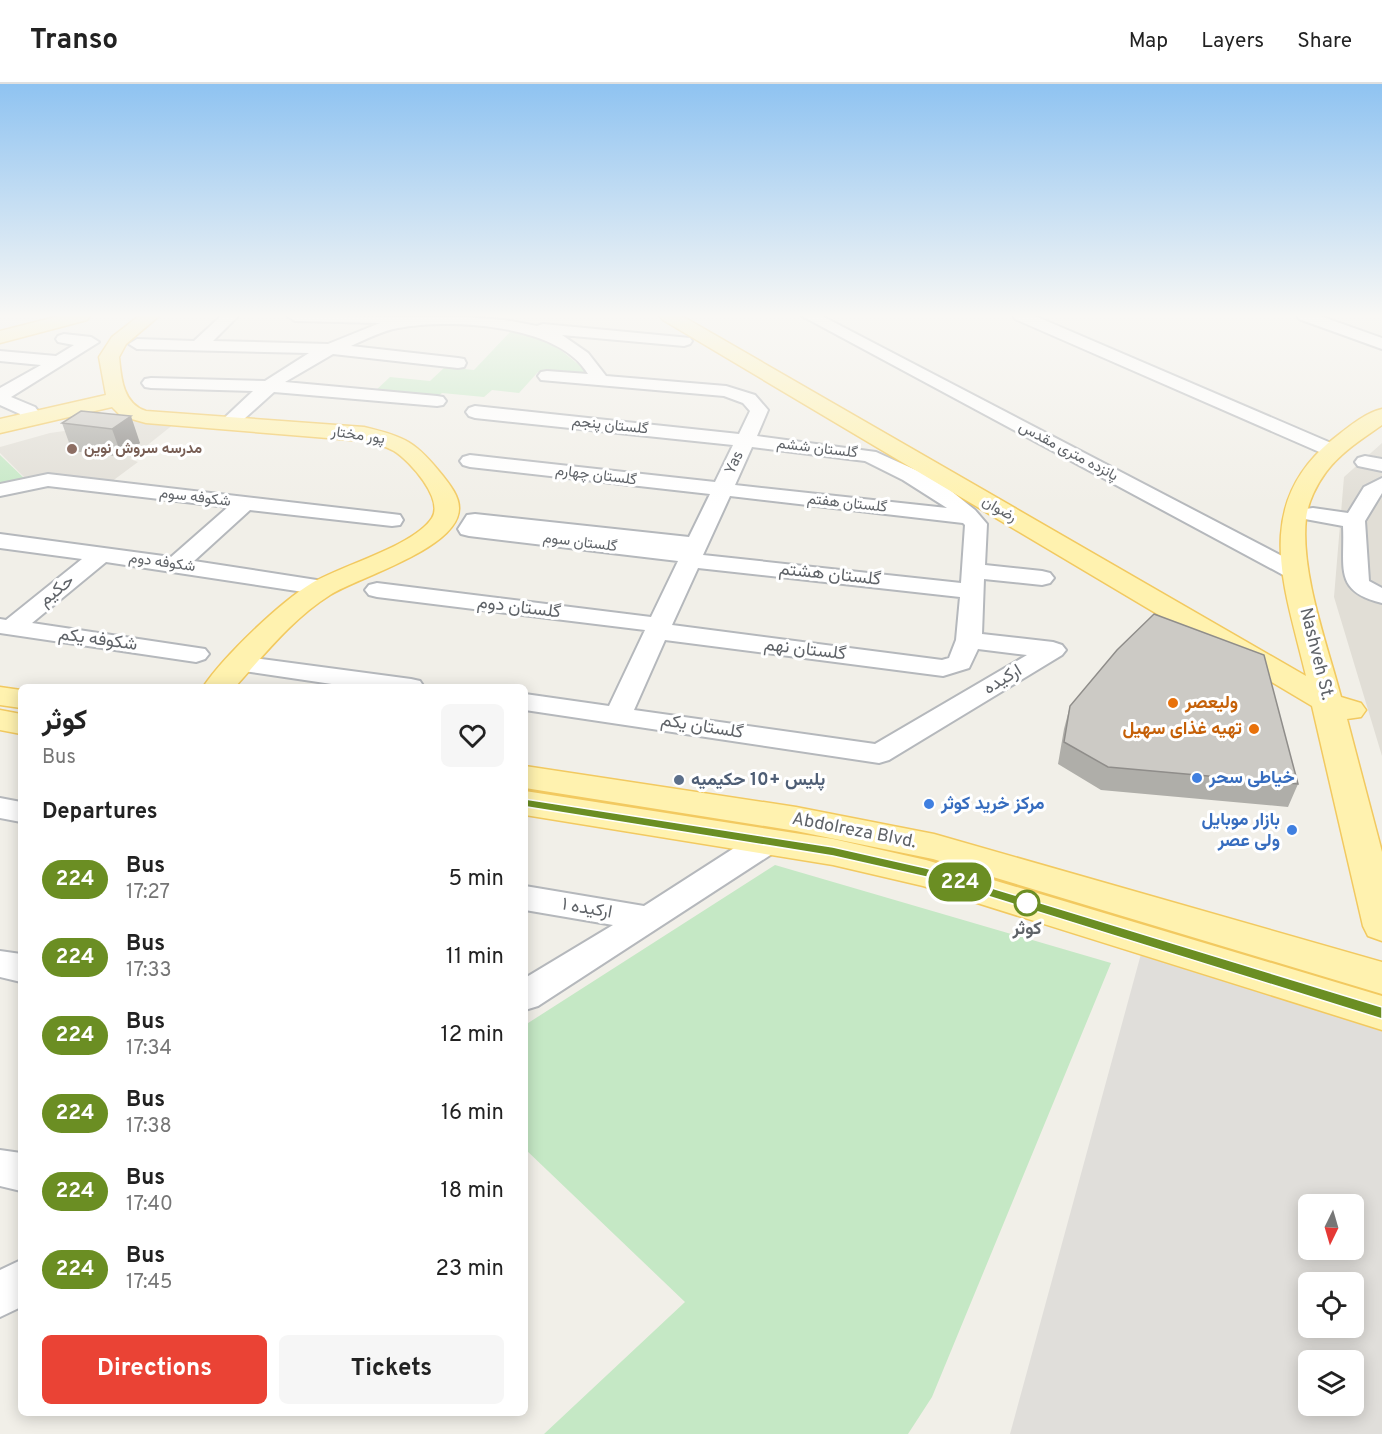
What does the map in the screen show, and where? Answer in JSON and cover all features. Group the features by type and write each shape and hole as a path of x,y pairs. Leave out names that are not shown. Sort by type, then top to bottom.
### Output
{"main road":[{"path":"0,426 118,399 114,379"},
{"name":"رضوان","path":"777,379 1339,706"},
{"name":"پور مختار","path":"118,399 131,413 146,417 364,434 400,443 413,451 445,495 447,512 440,525 424,538 383,561 323,588 299,606 221,684"},
{"name":"Nashveh St.","path":"1382,415 1356,458 1305,485 1294,515 1305,574 1339,706 1382,926"},
{"name":"Nashveh St.","path":"1305,574 1311,544 1313,513 1322,485 1356,458 1382,427"},
{"path":"0,696 18,699"},
{"name":"Nashveh St.","path":"1339,706 1382,829"},
{"path":"0,720 18,723"},
{"name":"Abdolreza Blvd.","path":"528,777 847,828 934,847 1382,1013"},
{"name":"Abdolreza Blvd.","path":"528,803 833,852 1382,978"}],"street":[{"path":"0,398 30,379"},
{"path":"228,423 280,379"},
{"name":"Yas","path":"586,379 739,394 749,399 759,410 618,714"},
{"name":"پانزده متری مقدس","path":"931,379 1305,574"},
{"path":"1170,379 1356,458"},
{"path":"151,383 270,386 437,401"},
{"path":"0,398 29,411 28,420"},
{"name":"گلستان پنجم","path":"475,412 745,440"},
{"name":"گلستان ششم","path":"745,440 869,456 887,462 972,517"},
{"name":"گلستان چهارم","path":"470,461 722,490"},
{"name":"شکوفه سوم","path":"0,490 48,480 392,520"},
{"path":"1380,593 1362,588 1357,581 1354,521 1371,491 1382,484"},
{"name":"گلستان هفتم","path":"722,490 972,517"},
{"path":"176,565 245,503"},
{"path":"1313,513 1354,521"},
{"path":"969,640 976,524 972,517"},
{"name":"گلستان سوم","path":"472,524 693,553"},
{"name":"شکوفه دوم","path":"0,542 102,554 323,588"},
{"name":"گلستان هشتم","path":"693,553 972,581 1042,578"},
{"name":"حکیم","path":"6,627 102,554"},
{"name":"گلستان دوم","path":"377,590 658,628"},
{"name":"شکوفه یکم","path":"6,627 196,654"},
{"name":"گلستان نهم","path":"658,628 943,668 953,667 960,663 969,640"},
{"name":"ارکیده","path":"879,754 1053,650 969,640"},
{"path":"239,664 389,684"},
{"name":"گلستان یکم","path":"528,702 879,754"},
{"path":"0,808 18,811"},
{"path":"528,994 768,842"},
{"name":"ارکیده ۱","path":"528,899 649,919"},
{"path":"0,964 18,967"},
{"path":"0,1168 18,1171"},
{"path":"0,1295 18,1284"}],"shaded area":[{"name":"مدرسه سروش نوین","path":"142,420 174,424 130,459 138,462 111,482 57,476 25,478 0,453 0,447 50,433"},
{"path":"1382,443 1382,756 1334,597 1344,477"},
{"path":"1141,954 1382,1028 1382,1434 1010,1434"}],"green space":[{"path":"388,379 430,381 432,379 532,379 519,393 492,390 484,397 442,393 435,399 373,393"},
{"path":"0,455 25,479 0,486"},
{"path":"775,865 1111,963 932,1397 908,1434 544,1434 685,1302 528,1152 528,1023"}],"building":[{"path":"81,411 131,416 112,429 62,423"},
{"name":"ولیعصر","path":"1154,614 1264,655 1298,784 1108,767 1064,742 1070,706 1117,650"}],"bus line":[{"name":"224","path":"528,803 833,852 926,873 1132,934 1382,1013"}],"place":[{"name":"مدرسه سروش نوین","path":"72,449"},
{"name":"ولیعصر","path":"1173,703"},
{"name":"تهیه غذای سهیل","path":"1254,729"},
{"name":"خیاطی سحر","path":"1197,778"},
{"name":"پلیس +10 حکیمیه","path":"679,780"},
{"name":"مرکز خرید کوثر","path":"929,804"},
{"name":"بازار موبایل ولی عصر","path":"1292,830"},
{"name":"کوثر","path":"1027,903"}]}
